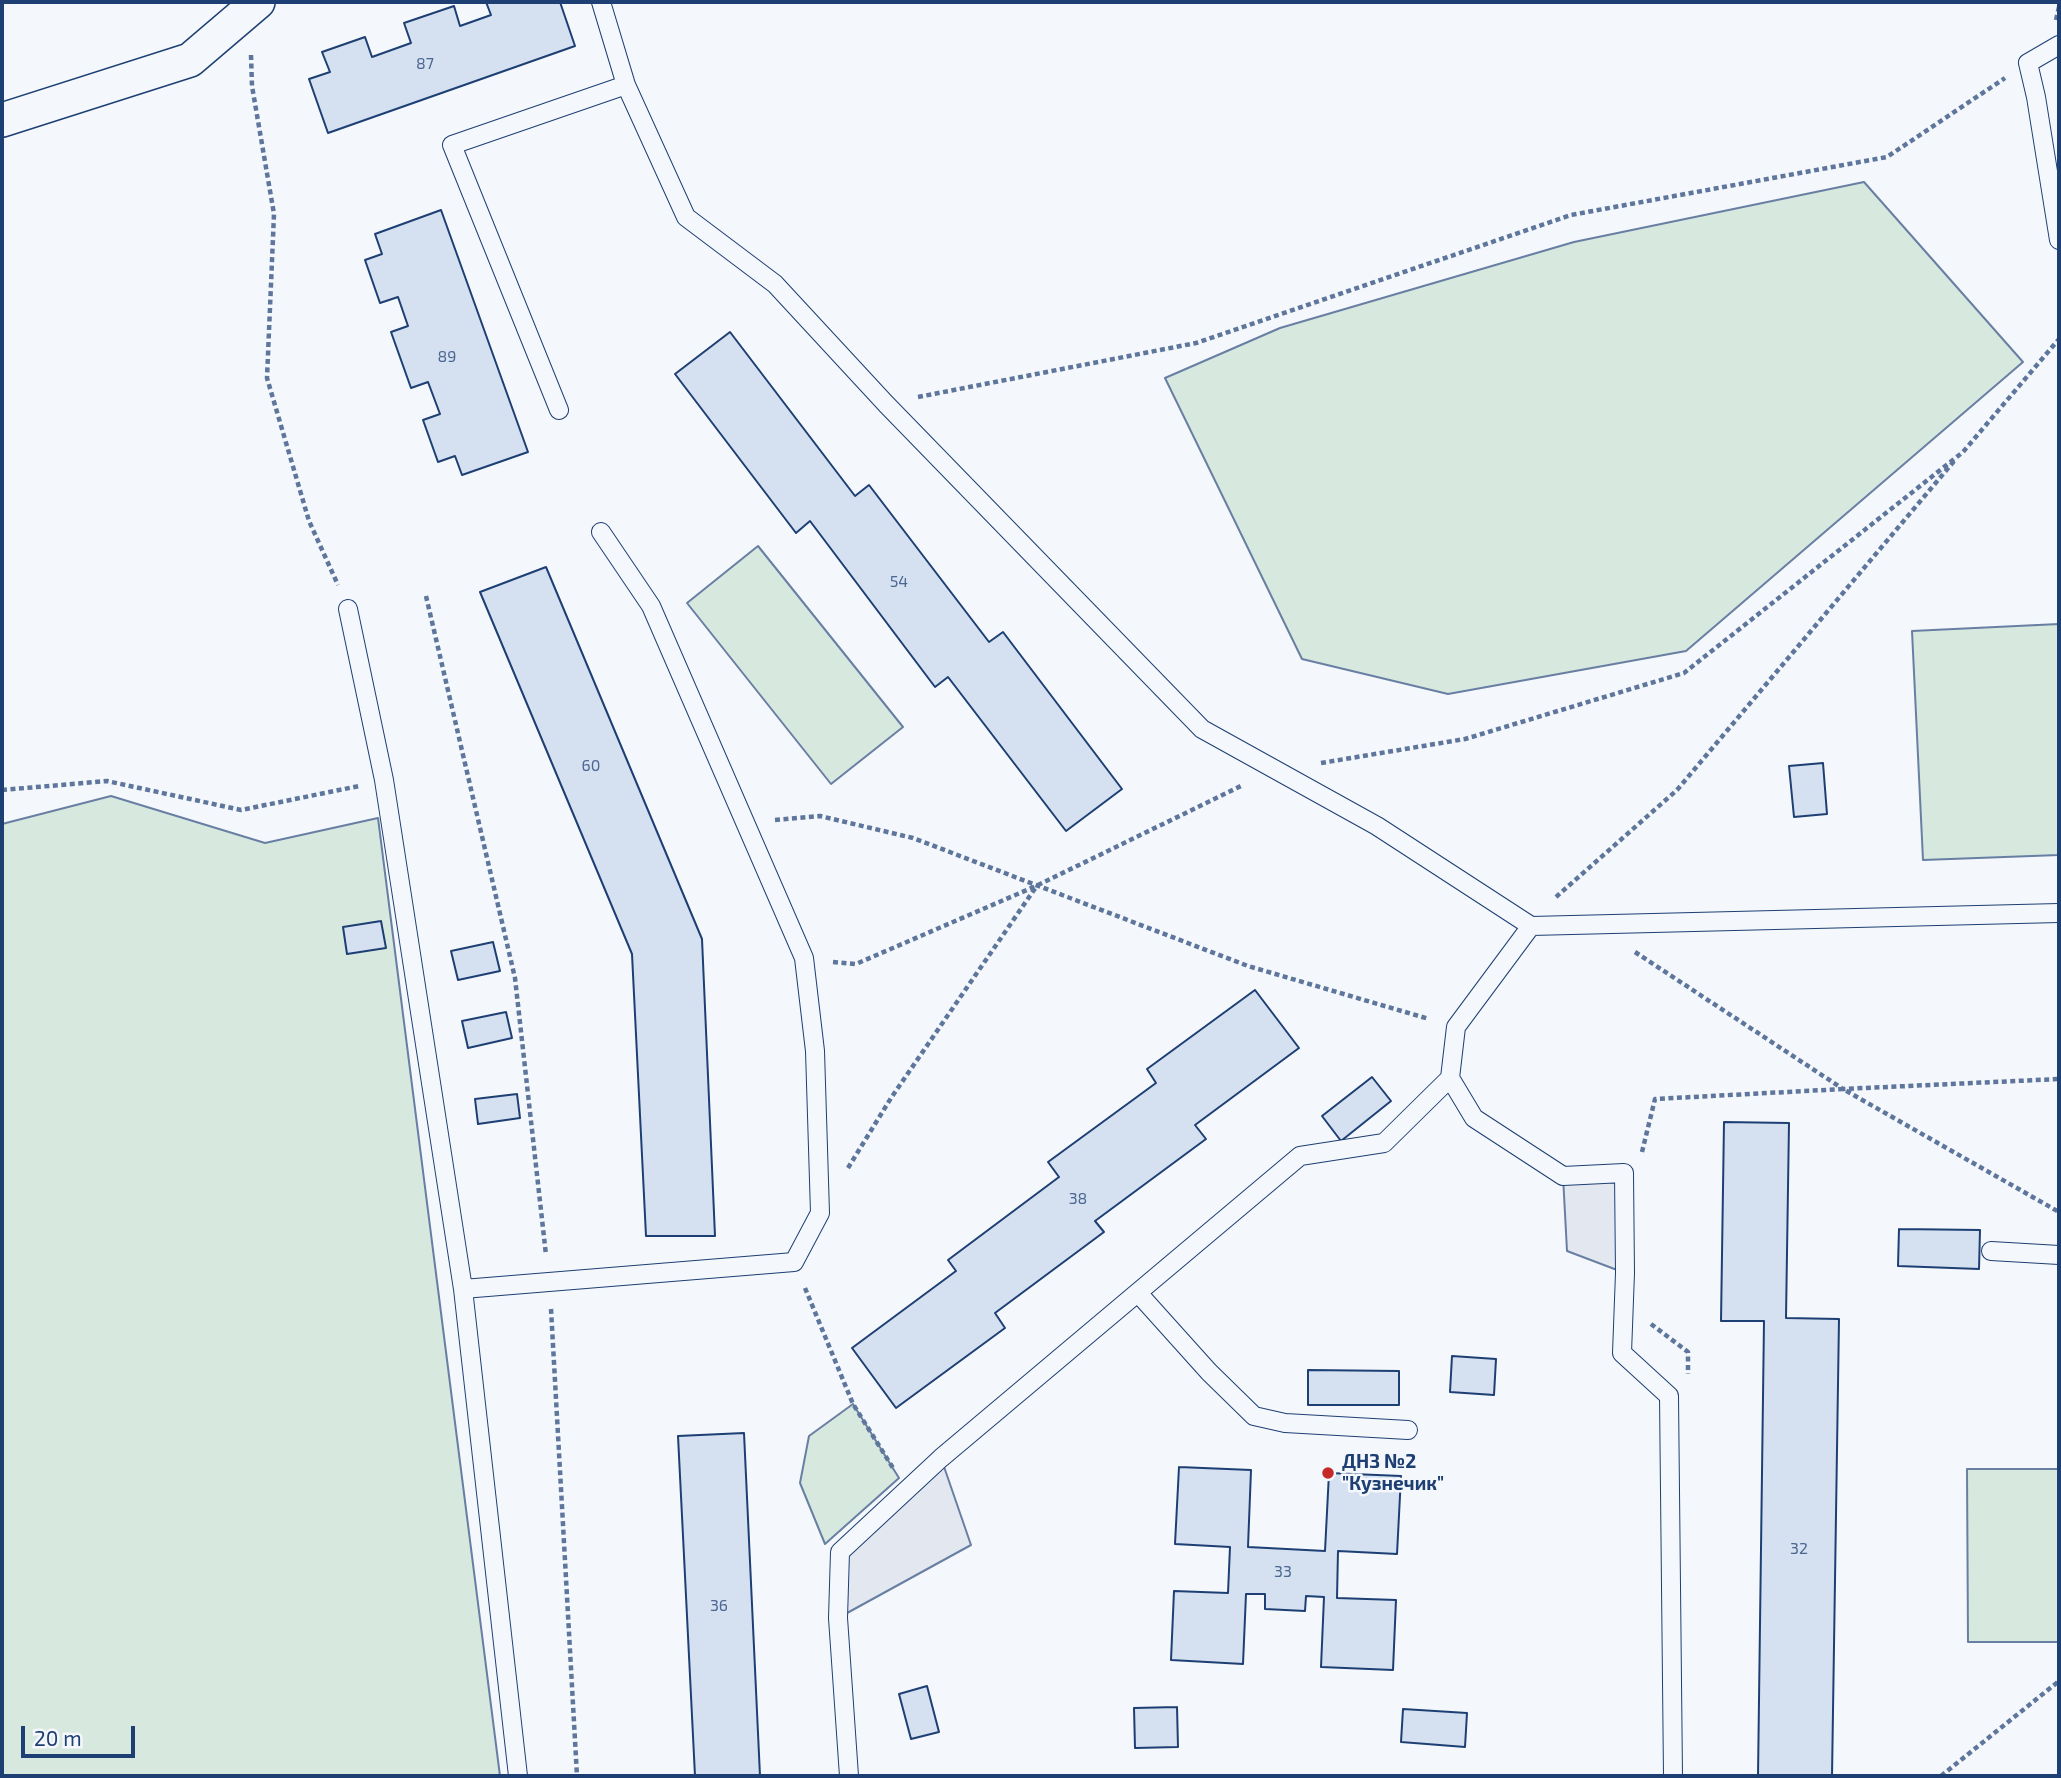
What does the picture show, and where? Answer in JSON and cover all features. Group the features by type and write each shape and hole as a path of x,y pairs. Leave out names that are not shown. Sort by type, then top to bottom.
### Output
{"street":[{"path":"2,120 190,60 254,6"}],"lane":[{"path":"601,2 626,85 686,217 775,284 886,404 1202,729 1377,825 1531,926 2059,914"},
{"path":"2059,45 2028,63 2058,216 2059,240"},
{"path":"559,410 452,145 626,85"},
{"path":"463,1289 794,1262 820,1213 815,1051 804,958 651,606 601,533"},
{"path":"348,609 384,780 463,1289 518,1776"},
{"path":"849,1776 838,1618 840,1552 941,1458 1300,1156 1384,1143 1450,1078 1457,1027 1531,926"},
{"path":"1450,1078 1474,1118 1563,1176 1624,1173 1625,1273 1622,1353 1669,1396 1673,1776"},
{"path":"1991,1251 2059,1255"},
{"path":"1138,1293 1209,1372 1254,1416 1284,1423 1408,1430"}],"path":[{"path":"254,6 252,86 274,215 267,378 309,521 348,609"},
{"path":"886,404 1196,344 1571,215 1887,157 2028,63"},
{"path":"1531,926 1555,898 1677,790 2059,339"},
{"path":"804,958 856,964 1036,886 1195,807 1279,770 1465,739 1684,673 1963,452"},
{"path":"426,596 514,978 549,1281 577,1776"},
{"path":"2,790 107,780 241,810 384,780"},
{"path":"745,823 820,816 913,838 1248,966 1457,1027"},
{"path":"820,1213 891,1098 1036,886"},
{"path":"1631,949 1843,1090 2059,1212"},
{"path":"1642,1153 1655,1099 2059,1079"},
{"path":"794,1262 853,1404 907,1489"},
{"path":"1648,1322 1688,1352 1688,1379"},
{"path":"1941,1776 2059,1681"}],"shaded area":[{"path":"1864,182 2023,362 1686,651 1448,694 1302,659 1165,378 1280,328 1574,242"},
{"path":"758,546 903,727 831,784 687,603"},
{"path":"2059,624 2059,855 1923,860 1912,631"},
{"path":"111,796 265,843 378,818 500,1776 2,1776 2,824"},
{"path":"1624,1173 1625,1273 1567,1251 1563,1176"},
{"path":"853,1404 899,1478 825,1544 800,1483 809,1436"},
{"path":"941,1458 971,1545 838,1618 840,1552"},
{"path":"1967,1469 2059,1469 2059,1642 1968,1642"}],"building":[{"path":"486,2 560,2 575,46 328,133 309,79 330,72 322,52 365,37 372,57 411,43 404,23 454,6 460,26 491,15"},
{"path":"441,210 528,452 462,475 455,456 438,462 423,420 440,414 428,382 411,388 391,332 408,326 398,297 380,303 365,260 382,254 375,234"},
{"path":"730,332 855,496 869,485 989,642 1003,632 1122,789 1066,831 948,677 935,687 810,521 796,533 675,374"},
{"path":"546,567 702,939 715,1236 646,1236 632,954 480,592"},
{"path":"1823,763 1827,814 1794,817 1789,766"},
{"path":"381,921 386,948 347,954 343,927"},
{"path":"493,942 500,971 458,980 451,951"},
{"path":"1255,990 1299,1048 1195,1125 1206,1139 1095,1221 1104,1232 995,1313 1005,1328 896,1408 852,1348 956,1271 948,1260 1059,1177 1048,1162 1156,1083 1147,1069"},
{"path":"506,1012 512,1038 468,1048 462,1021"},
{"path":"1372,1077 1391,1101 1341,1141 1322,1116"},
{"path":"517,1094 520,1118 478,1124 475,1099"},
{"path":"1724,1122 1789,1123 1786,1318 1839,1319 1832,1776 1758,1776 1764,1321 1721,1321"},
{"path":"1899,1229 1980,1230 1979,1269 1898,1266"},
{"path":"1452,1356 1496,1359 1494,1395 1450,1392"},
{"path":"1308,1370 1399,1371 1399,1405 1308,1405"},
{"path":"744,1433 760,1776 695,1776 678,1436"},
{"path":"1179,1467 1251,1470 1248,1547 1325,1551 1329,1473 1401,1476 1397,1554 1338,1551 1337,1598 1396,1600 1393,1670 1321,1667 1324,1597 1306,1596 1305,1611 1265,1609 1265,1594 1246,1594 1243,1664 1171,1660 1174,1591 1228,1593 1230,1547 1175,1544"},
{"path":"927,1686 939,1732 911,1739 899,1694"},
{"path":"1177,1707 1178,1747 1135,1748 1134,1708"},
{"path":"1403,1709 1467,1713 1465,1747 1401,1742"}],"place":[{"name":"ДНЗ №2 \"Кузнечик\"","path":"1328,1473"}]}
